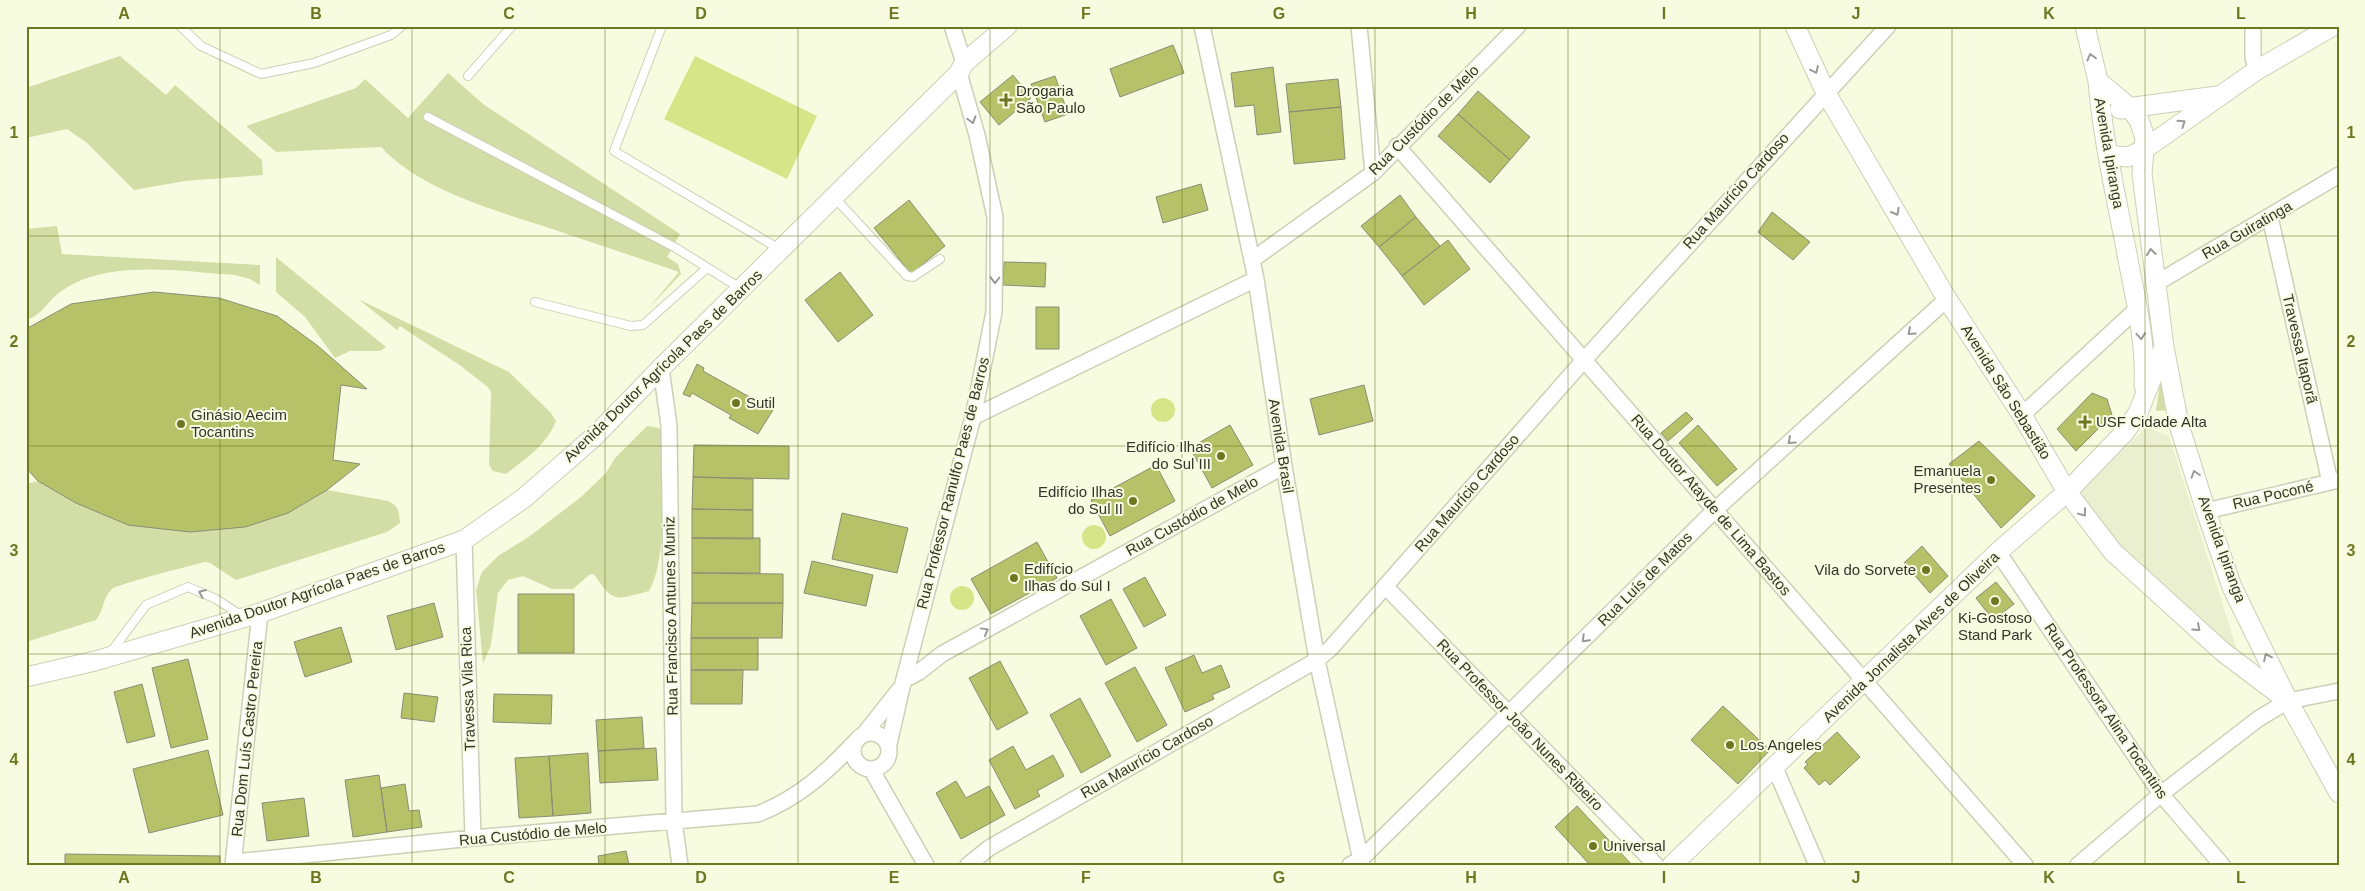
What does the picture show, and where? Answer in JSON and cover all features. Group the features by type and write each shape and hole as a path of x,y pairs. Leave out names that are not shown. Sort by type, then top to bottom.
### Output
{"street":[{"name":"Rua Professor Ranulfo Paes de Barros","path":"887,797 889,751 903,683 973,417 994,312 995,217 952,26"},
{"name":"Avenida Doutor Agrícola Paes de Barros","path":"26,676 108,657 252,615 464,540 524,498 595,436 961,68 1007,26"},
{"name":"Avenida Brasil","path":"1202,26 1256,280 1284,466 1317,660 1358,863"},
{"path":"1359,26 1372,172"},
{"name":"Rua Custódio de Melo","path":"1252,260 1372,172 1518,26"},
{"name":"Avenida São Sebastião","path":"1795,26 1826,93 1947,299 2022,415 2067,492 2113,552 2223,652 2288,701"},
{"name":"Rua Maurício Cardoso","path":"968,865 989,848 1317,660 1330,648 1584,360 1888,26"},
{"name":"Avenida Ipiranga","path":"2085,26 2098,81 2101,118 2138,308 2144,362 2143,403"},
{"path":"2253,26 2253,58 2257,70"},
{"path":"2108,155 2128,157 2143,150 2257,70 2333,26"},
{"name":"Avenida Ipiranga","path":"2098,81 2129,107 2139,120 2145,138 2142,174 2164,347 2179,425 2206,511 2232,587 2288,701 2339,793"},
{"path":"2101,118 2115,110 2129,107 2220,96"},
{"name":"Rua Doutor Atayde de Lima Bastos","path":"1398,146 2025,865"},
{"name":"Rua Guiratinga","path":"2155,284 2339,175"},
{"name":"Travessa Itaporã","path":"2270,217 2335,481"},
{"path":"973,417 1256,280"},
{"name":"Rua Luís de Matos","path":"1358,863 1716,509 1947,299"},
{"path":"2022,415 2138,308"},
{"path":"2143,403 2156,363 2164,347"},
{"name":"Rua Francisco Antunes Muniz","path":"661,368 669,426 674,822 680,865"},
{"name":"Avenida Jornalista Alves de Oliveira","path":"1672,865 1865,682 1998,552 2067,492 2130,425 2143,403"},
{"name":"Rua Custódio de Melo","path":"903,683 942,654 1284,466"},
{"name":"Rua Poconé","path":"2206,511 2335,481"},
{"name":"Travessa Vila Rica","path":"464,540 473,838"},
{"name":"Rua Professora Alina Tocantins","path":"1998,552 2161,794 2222,865"},
{"name":"Rua Professor João Nunes Ribeiro","path":"1385,586 1656,865"},
{"name":"Rua Dom Luís Castro Pereira","path":"233,863 252,615"},
{"path":"911,651 922,654 942,654"},
{"name":"Rua Professor Ranulfo Paes de Barros","path":"860,738 903,683"},
{"path":"2078,865 2161,794 2258,719 2288,701 2339,691"},
{"path":"865,767 884,764 889,751 879,734 860,738 854,758 865,767 887,797 926,865"},
{"name":"Rua Custódio de Melo","path":"233,863 473,838 758,814 780,805 822,777 860,738"},
{"name":"Rua Custódio de Melo","path":"822,777 865,767"},
{"path":"1774,768 1817,865"}],"lane":[{"path":"180,26 201,46 262,74 314,63 391,35 402,26"},
{"path":"468,76 512,26"},
{"path":"662,26 614,151 780,250"},
{"path":"428,117 676,248 741,290"},
{"path":"834,196 907,276 913,277 940,260"},
{"path":"535,302 631,326 643,325 707,268"},
{"path":"108,657 146,605 188,587 252,615"}],"shaded area":[{"path":"120,56 166,95 175,85 262,160 263,175 185,181 134,190 87,143 67,129 26,138 26,88"},
{"path":"695,56 817,116 787,179 664,119"},
{"path":"448,73 483,104 680,234 667,257 678,264 681,274 647,310 679,272 461,197 417,176 381,147 276,152 246,126 356,88 365,79 408,118"},
{"path":"57,226 62,254 260,265 260,285 250,279 235,275 174,270 113,272 93,276 72,285 55,296 38,314 26,319 26,229"},
{"path":"276,257 386,347 380,351 350,351 335,358 305,317 276,292"},
{"path":"358,299 509,372 551,413 556,421 552,430 535,451 506,474 493,471 489,465 491,392 489,388 461,366 400,326 397,330"},
{"path":"2163,361 2174,410 2156,411"},
{"path":"1163,398 1171,402 1175,410 1171,418 1163,422 1155,418 1151,410 1155,402"},
{"path":"647,426 659,428 663,440 662,540 655,577 649,591 617,597 606,591 594,574 589,575 573,589 552,589 523,576 508,580 498,593 491,645 483,664 476,590 482,572 498,556 530,536 581,497 606,473 615,458"},
{"path":"2147,427 2169,436 2240,659 2098,524 2075,496"},
{"path":"38,481 76,503 128,525 190,532 245,527 288,513 327,490 388,501 398,510 400,523 387,532 236,580 210,563 205,562 127,583 112,589 96,620 26,642 26,484"},
{"path":"1094,525 1102,529 1106,537 1102,545 1094,549 1086,545 1082,537 1086,529"},
{"path":"962,586 970,590 974,598 970,606 962,610 954,606 950,598 954,590"}],"building":[{"path":"1173,45 1184,73 1120,97 1110,69"},
{"path":"1273,67 1281,132 1257,135 1254,105 1235,107 1231,73"},
{"name":"Drogaria São Paulo","path":"1013,75 1031,98 999,125 980,102"},
{"path":"1055,76 1068,114 1045,122 1031,84"},
{"path":"1338,79 1341,107 1289,112 1286,84"},
{"path":"1478,91 1530,137 1510,160 1458,114"},
{"path":"1341,107 1345,159 1294,164 1289,112"},
{"path":"1458,114 1510,160 1490,183 1438,136"},
{"path":"1201,184 1208,210 1163,223 1156,197"},
{"path":"1400,195 1416,217 1379,247 1361,226"},
{"path":"909,200 945,246 911,274 874,228"},
{"path":"1772,212 1810,242 1793,260 1758,232"},
{"path":"1416,217 1440,246 1402,276 1379,247"},
{"path":"1448,240 1470,269 1424,305 1402,276"},
{"path":"1004,262 1046,263 1045,287 1003,285"},
{"path":"840,272 873,315 838,342 805,300"},
{"name":"Ginásio Aecim Tocantins","path":"154,292 219,298 277,316 318,346 367,389 341,385 333,460 360,464 327,490 288,513 245,527 190,532 128,525 76,503 38,481 26,468 26,329 71,304"},
{"path":"1036,307 1059,307 1059,349 1036,349"},
{"name":"Sutil","path":"697,364 704,368 703,371 773,410 758,434 729,418 731,415 692,393 690,397 683,394"},
{"path":"1364,385 1373,421 1319,435 1310,399"},
{"name":"USF Cidade Alta","path":"2092,393 2107,399 2112,415 2076,451 2057,429"},
{"path":"1686,412 1693,419 1668,441 1661,433"},
{"name":"Edifício Ilhas do Sul III","path":"1230,425 1253,465 1212,488 1190,448"},
{"path":"1698,425 1737,469 1717,486 1679,443"},
{"name":"Emanuela Presentes","path":"1979,441 2035,496 2001,528 1949,464"},
{"path":"694,445 789,446 789,479 693,477"},
{"name":"Edifício Ilhas do Sul II","path":"1156,465 1175,501 1110,536 1091,500"},
{"path":"693,477 753,479 753,510 692,509"},
{"path":"692,509 753,510 753,539 692,538"},
{"path":"842,513 908,528 897,573 832,559"},
{"path":"692,538 760,538 760,573 692,573"},
{"name":"Edifício Ilhas do Sul I","path":"1037,542 1057,578 991,614 971,579"},
{"name":"Vila do Sorvete","path":"1922,546 1948,576 1930,593 1904,563"},
{"path":"812,561 873,575 866,606 804,593"},
{"path":"692,573 783,574 783,603 692,603"},
{"path":"1145,577 1166,615 1144,627 1123,589"},
{"name":"Ki-Gostoso Stand Park","path":"1996,582 2014,604 1993,620 1976,598"},
{"path":"518,594 574,594 574,653 518,653"},
{"path":"1111,599 1137,648 1106,665 1080,616"},
{"path":"434,603 443,637 396,650 387,616"},
{"path":"692,603 783,603 782,638 691,638"},
{"path":"341,627 352,662 305,677 294,642"},
{"path":"691,638 758,638 758,670 691,670"},
{"path":"1194,655 1202,673 1221,665 1230,687 1212,695 1214,699 1185,712 1165,668"},
{"path":"188,659 208,739 171,748 152,668"},
{"path":"1000,661 1028,713 997,730 969,678"},
{"path":"1135,667 1167,725 1137,742 1105,683"},
{"path":"691,670 743,670 742,704 691,704"},
{"path":"142,684 155,736 127,743 114,692"},
{"path":"404,693 438,697 434,722 401,718"},
{"path":"494,694 552,695 551,724 493,722"},
{"path":"1080,698 1111,756 1081,773 1050,715"},
{"name":"Los Angeles","path":"1723,706 1770,750 1738,784 1691,740"},
{"path":"642,717 644,748 598,751 596,720"},
{"path":"1837,732 1860,757 1830,785 1825,780 1819,785 1804,768 1808,764 1805,762"},
{"path":"1013,746 1026,770 1053,755 1064,776 1037,791 1040,796 1015,809 989,760"},
{"path":"656,748 658,780 600,783 598,751"},
{"path":"208,750 223,815 149,833 133,769"},
{"path":"588,753 591,813 553,816 549,756"},
{"path":"549,756 553,816 519,818 515,758"},
{"path":"379,775 387,832 353,837 345,780"},
{"path":"956,781 966,798 989,786 1005,815 961,839 936,793"},
{"path":"405,784 409,811 419,810 422,827 387,832 381,788"},
{"path":"304,798 309,836 267,841 262,803"},
{"name":"Universal","path":"1577,806 1632,865 1590,865 1555,827"},
{"path":"626,851 629,865 599,865 598,856"},
{"path":"65,854 220,856 220,865 65,865"}],"place":[{"name":"Drogaria São Paulo","path":"1006,100"},
{"name":"Sutil","path":"736,403"},
{"name":"USF Cidade Alta","path":"2085,422"},
{"name":"Ginásio Aecim Tocantins","path":"181,424"},
{"name":"Edifício Ilhas do Sul III","path":"1221,456"},
{"name":"Emanuela Presentes","path":"1991,480"},
{"name":"Edifício Ilhas do Sul II","path":"1133,501"},
{"name":"Vila do Sorvete","path":"1926,570"},
{"name":"Edifício Ilhas do Sul I","path":"1014,578"},
{"name":"Ki-Gostoso Stand Park","path":"1995,601"},
{"name":"Los Angeles","path":"1730,745"},
{"name":"Universal","path":"1593,846"}]}
